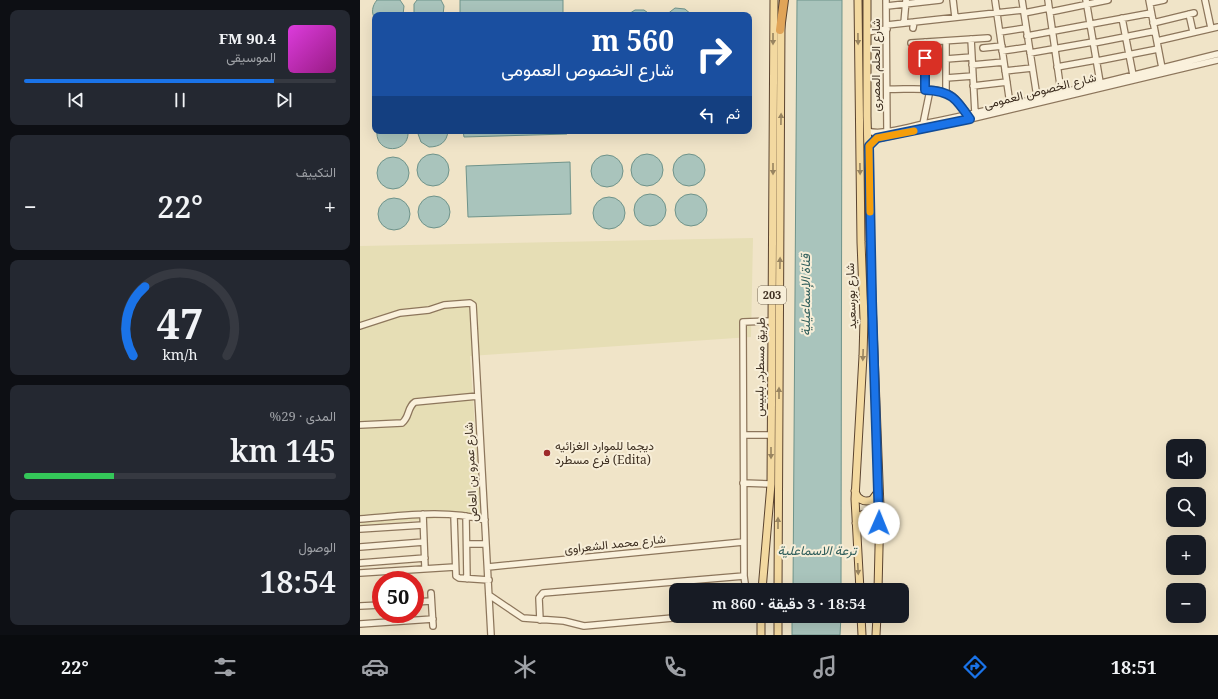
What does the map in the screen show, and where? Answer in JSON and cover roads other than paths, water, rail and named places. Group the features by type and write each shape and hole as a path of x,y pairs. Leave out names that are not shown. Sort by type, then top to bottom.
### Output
{"highway":[{"path":"780,30 784,0"}],"main road":[{"name":"طريق مسطرد, بلبيس","path":"763,583 771,484 770,435 774,0"},
{"name":"طريق مسطرد, بلبيس","path":"778,583 781,0"},
{"name":"شارع بورسعيد","path":"858,0 864,337 855,491 860,583"},
{"name":"شارع بورسعيد","path":"867,0 872,301 879,491 878,583"},
{"path":"855,491 858,498 865,501 872,500 879,491"},
{"path":"856,523 859,517 870,513 876,517 879,523"},
{"path":"761,623 761,635"},
{"path":"778,623 778,635"},
{"path":"861,623 862,635"},
{"path":"876,635 877,623"}],"street":[{"path":"886,3 940,0"},
{"path":"952,0 955,17"},
{"path":"995,0 1010,104"},
{"path":"1022,0 1037,97"},
{"path":"1048,0 1061,92"},
{"path":"867,32 904,23 997,13 1050,10 1087,2 1108,0"},
{"path":"1162,68 1149,2 1164,0"},
{"path":"1205,0 1211,28"},
{"path":"904,23 906,2"},
{"path":"1087,2 1100,82"},
{"name":"شارع الحلم المصرى","path":"886,3 887,131"},
{"path":"1027,36 1151,13"},
{"path":"1153,23 1192,13 1193,32"},
{"path":"1122,18 1133,75"},
{"path":"914,22 914,28"},
{"path":"1157,41 1218,26"},
{"path":"1000,32 1026,28"},
{"path":"983,48 1029,50 1055,48 1093,43 1155,31"},
{"path":"911,43 988,38"},
{"path":"971,39 975,113"},
{"path":"946,41 946,92"},
{"path":"923,124 928,90 925,42"},
{"path":"1057,67 1158,49"},
{"name":"شارع الخصوص العمومى","path":"868,131 874,133 968,117 975,113 1037,97 1218,54"},
{"path":"946,59 972,57"},
{"name":"شارع الخصوص العمومى","path":"869,146 877,138 1218,60"},
{"path":"972,65 1004,62"},
{"path":"1005,72 1032,68"},
{"path":"946,78 973,76"},
{"path":"974,86 1007,82"},
{"path":"887,89 946,92 955,98 968,117"},
{"name":"شارع عمرو بن العاص","path":"360,326 400,313 429,310 444,305 470,303 474,307 491,635"},
{"path":"745,583 743,542 744,322 772,321"},
{"path":"360,426 402,423 407,419 410,406 415,402 478,396"},
{"path":"744,435 770,435"},
{"path":"743,483 771,484"},
{"path":"360,519 423,514 466,516 485,520"},
{"path":"423,514 425,568"},
{"path":"454,516 455,567 457,578 489,580"},
{"path":"466,516 467,579"},
{"path":"360,529 423,525"},
{"path":"360,547 424,542"},
{"name":"شارع محمد الشعراوى","path":"488,567 743,542"},
{"path":"467,544 486,544"},
{"path":"360,563 425,558"},
{"path":"360,573 455,567"},
{"path":"540,620 539,598 543,592 744,576"},
{"path":"431,592 433,626"},
{"path":"489,595 519,617 540,620 564,621 590,626 669,618"},
{"path":"424,601 432,601"},
{"path":"360,606 372,605"},
{"path":"360,624 433,619"}],"water":[{"path":"377,0 400,0 404,6 403,12 373,12 374,5"},
{"path":"417,0 441,0 444,6 443,12 414,12 414,4"},
{"path":"460,0 563,0 563,12 460,12"},
{"name":"ترعة الاسماعلية","path":"797,0 842,0 841,583 793,583"},
{"path":"675,8 685,9 688,12 670,12"},
{"path":"635,10 644,10 647,12 632,12"},
{"path":"377,134 408,134 404,144 392,149 386,148 378,139"},
{"path":"418,134 447,134 440,145 429,147 421,142"},
{"path":"464,134 567,134 464,137"},
{"path":"433,154 442,157 446,161 449,170 446,179 442,183 433,186 424,183 420,179 417,170 420,161 424,157"},
{"path":"647,154 656,157 660,161 663,170 660,179 656,183 647,186 638,183 634,179 631,170 634,161 638,157"},
{"path":"689,154 698,157 702,161 705,170 702,179 698,183 689,186 680,183 676,179 673,170 676,161 680,157"},
{"path":"607,155 616,158 620,162 623,171 620,180 616,184 607,187 598,184 594,180 591,171 594,162 598,158"},
{"path":"393,157 402,160 406,164 409,173 406,182 402,186 393,189 384,186 380,182 377,173 380,164 384,160"},
{"path":"570,162 571,214 468,217 466,166"},
{"path":"650,194 659,197 663,201 666,210 663,219 659,223 650,226 641,223 637,219 634,210 637,201 641,197"},
{"path":"691,194 700,197 704,201 707,210 704,219 700,223 691,226 682,223 678,219 675,210 678,201 682,197"},
{"path":"434,196 443,199 447,203 450,212 447,221 443,225 434,228 425,225 421,221 418,212 421,203 425,199"},
{"path":"609,197 618,200 622,204 625,213 622,222 618,226 609,229 600,226 596,222 593,213 596,204 600,200"},
{"path":"394,198 403,201 407,205 410,214 407,223 403,227 394,230 385,227 381,223 378,214 381,205 385,201"},
{"path":"792,623 841,623 840,635 792,635"}],"place":[{"name":"ديجما للموارد الغزائيه فرع مسطرد (Edita)","path":"547,453"}],"water label":[{"name":"قناة الإسماعيلية","path":"805,295"}]}
